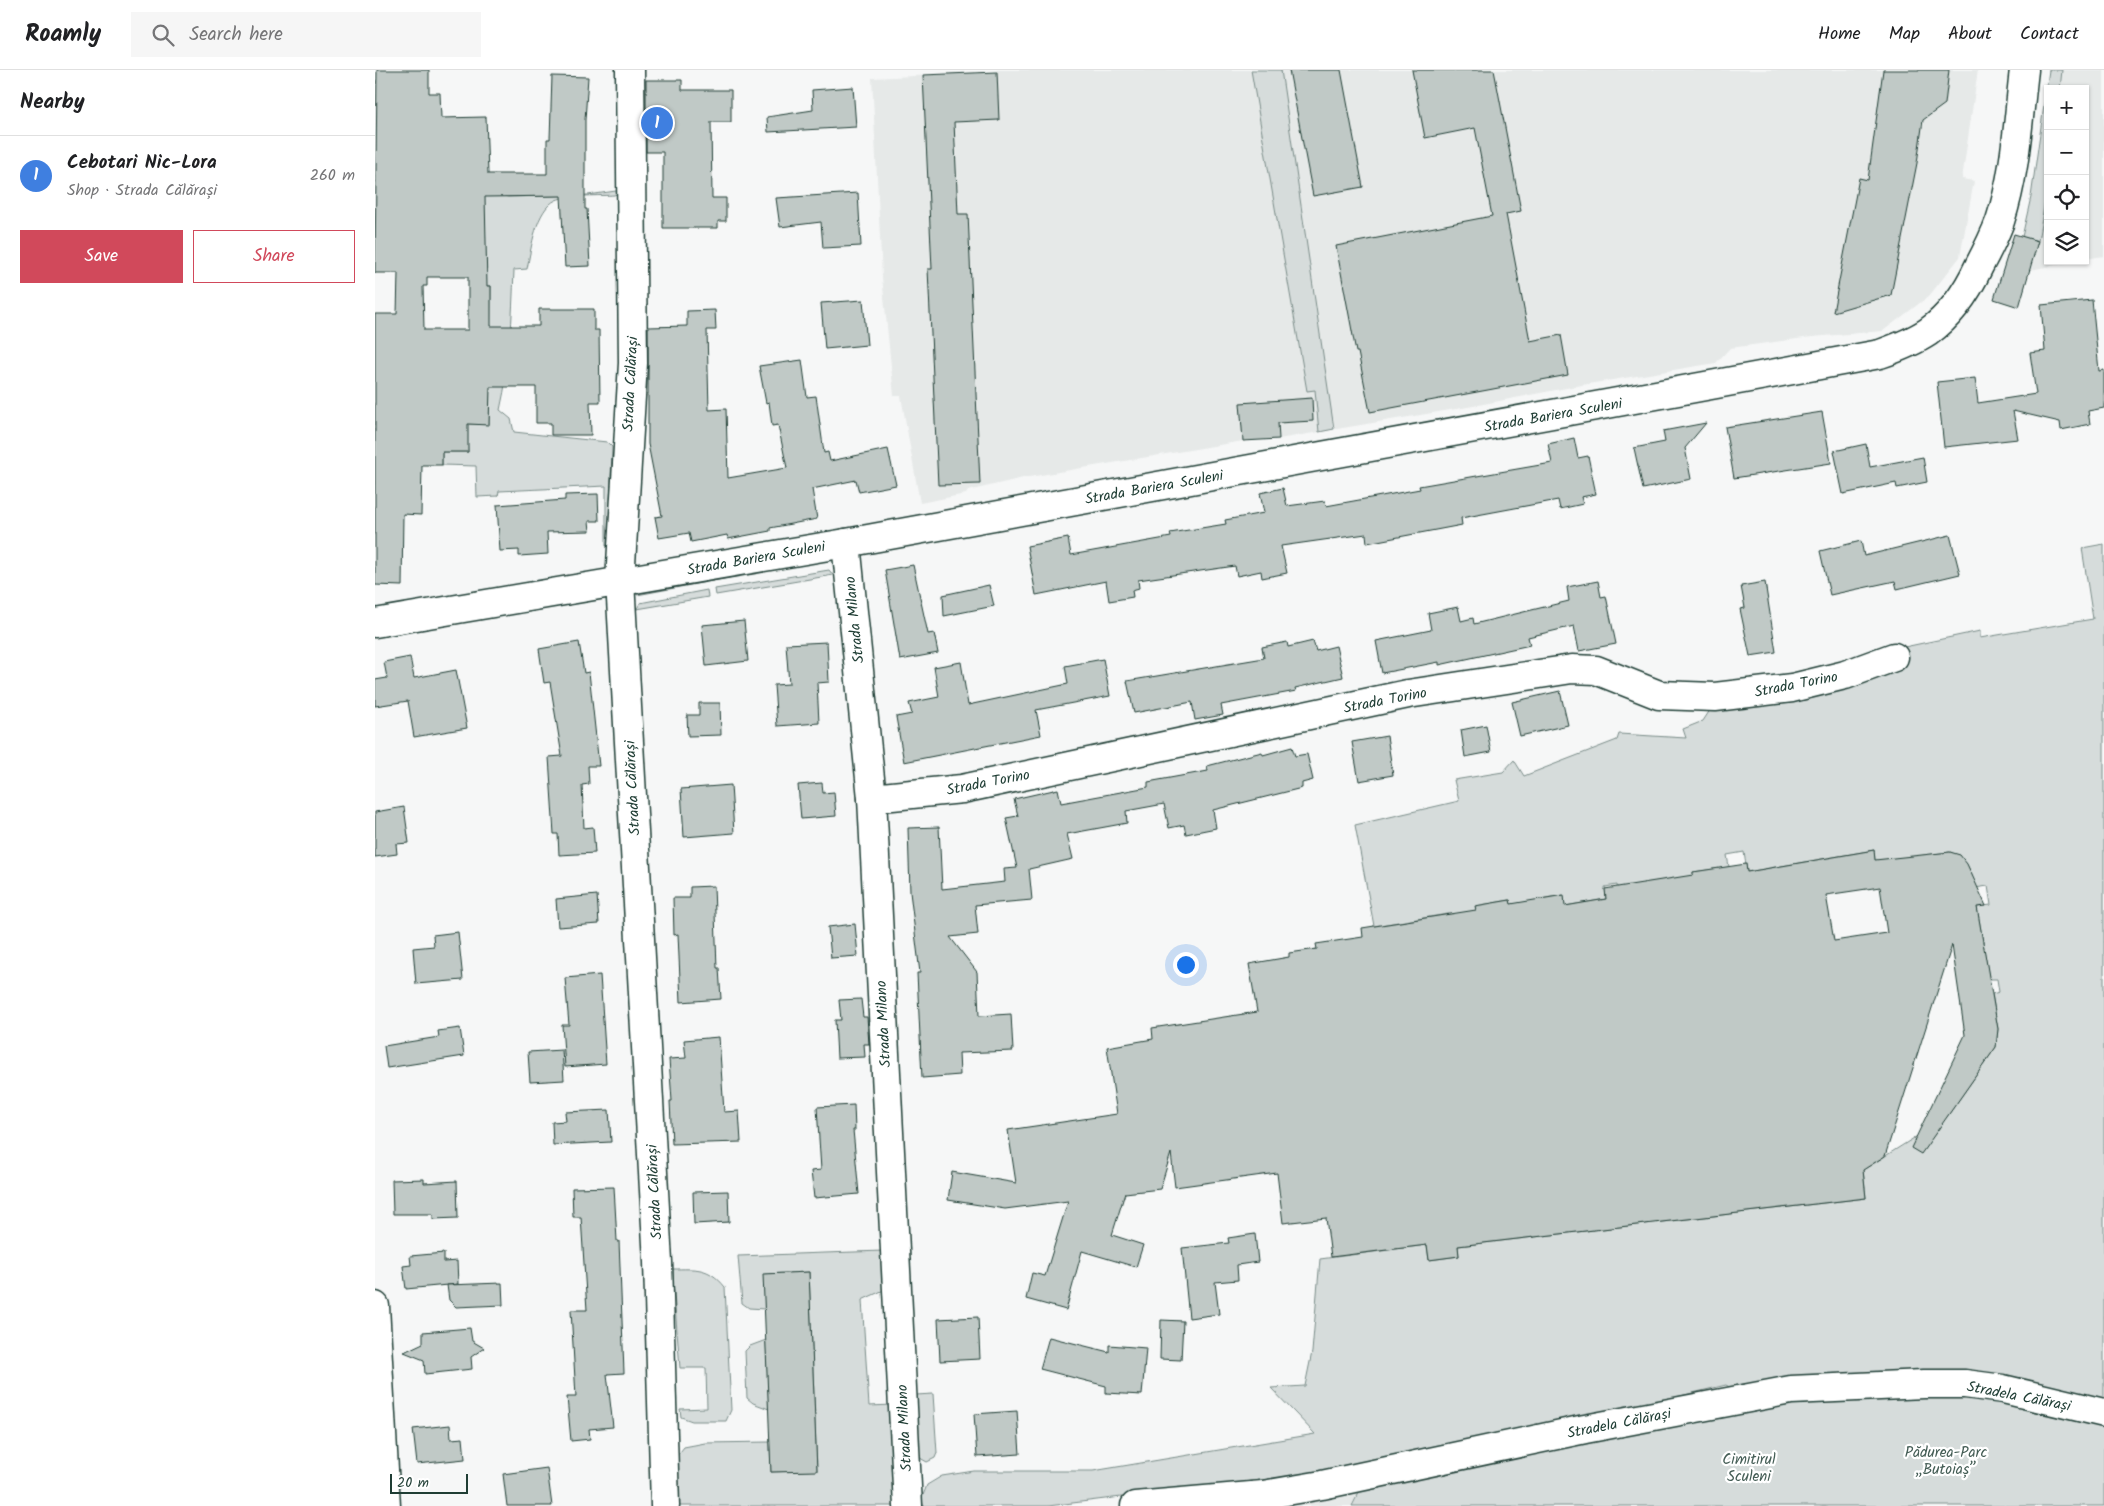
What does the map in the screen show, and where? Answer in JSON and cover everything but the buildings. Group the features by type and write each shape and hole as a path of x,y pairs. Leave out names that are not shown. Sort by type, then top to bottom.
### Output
{"street":[{"name":"Strada Călărași","path":"630,70 633,363 620,581 658,1262 665,1506"},
{"name":"Strada Bariera Sculeni","path":"375,624 846,543 1880,354 1909,343 1928,332 1947,316 1965,293 1992,240 2000,219 2015,148 2024,70"},
{"name":"Strada Milano","path":"846,543 872,798 908,1506"},
{"name":"Strada Torino","path":"872,798 962,789 1408,694 1572,669 1596,670 1659,696 1715,697 1792,688 1845,675 1894,657"},
{"path":"375,1306 385,1506"},
{"name":"Stradela Călărași","path":"1135,1506 1263,1495 1585,1429 1791,1390 1915,1384 1965,1384 2003,1389 2104,1413"}],"shaded area":[{"path":"997,70 1978,70 1962,179 1974,181 1960,257 1929,296 1883,331 1812,337 1730,348 1716,363 1279,439 1243,441 1023,478 968,491 966,494 920,503 901,396 894,396 882,277 872,78 997,72"},
{"path":"2062,70 2104,70 2104,256 2089,258 2089,85 2060,85"},
{"path":"2044,207 2044,265 2056,265 2030,270 2038,241"},
{"path":"1360,1490 1352,1504 1391,1506 1278,1506"}],"green space":[{"path":"1251,70 1281,70 1334,429 1319,432 1315,390 1307,391"},
{"path":"2049,70 2062,70 2060,85 2047,85"},
{"path":"2044,105 2044,207 2038,241 2022,237 2031,197"},
{"path":"619,189 619,193 614,195 576,196 556,200 549,205 539,221 535,230 527,269 514,270 509,357 500,410 511,419 514,432 607,442 612,447 609,544 606,546 606,486 499,491 498,496 477,497 476,466 442,465 442,452 468,452 466,424 489,424 491,286 475,286 477,191 508,197 588,195"},
{"path":"2104,544 2104,1399 1982,1372 1846,1377 1736,1391 1726,1385 1676,1397 1672,1404 1325,1472 1048,1506 923,1506 922,1498 927,1485 942,1476 974,1471 1093,1471 1315,1434 1271,1388 1305,1386 1312,1352 1320,1259 1427,1245 1429,1260 1459,1256 1458,1246 1866,1198 1863,1170 1946,1118 1996,1047 1998,1029 1992,994 1999,992 1997,979 1989,979 1977,907 1991,905 1988,886 1975,888 1968,866 1961,858 1950,852 1875,861 1874,850 1747,872 1744,852 1727,855 1729,867 1693,872 1695,883 1618,895 1617,885 1605,887 1606,899 1565,906 1563,895 1540,899 1513,916 1510,900 1476,906 1477,918 1448,914 1374,926 1355,825 1459,801 1454,780 1503,772 1514,760 1524,776 1617,740 1619,734 1686,738 1683,729 1703,721 1714,704 1895,649 1980,631 1980,638 2093,619 2082,548"},
{"path":"820,561 637,595 643,588"},
{"path":"829,570 833,575 716,595 715,589"},
{"path":"707,590 708,597 637,609 640,603"},
{"path":"883,1251 886,1289 862,1300 869,1406 894,1405 899,1506 675,1506 673,1461 684,1447 705,1443 770,1442 771,1472 817,1470 809,1272 765,1274 765,1309 749,1308 742,1303 738,1256"},
{"path":"672,1269 695,1269 707,1272 719,1280 725,1287 731,1410 726,1421 692,1421 681,1417 680,1409 707,1408 706,1368 680,1368"},
{"path":"766,1340 769,1409 753,1403 747,1398 745,1351 750,1346"},
{"path":"933,1394 937,1453 935,1458 927,1462 920,1458 919,1453 916,1395"},
{"path":"1941,1395 2002,1403 2104,1426 2104,1506 1352,1506 1360,1490 1367,1484 1798,1400"}],"place":[{"name":"Cebotari Nic-Lora","path":"657,123"}],"park label":[{"name":"Pădurea-Parc „Butoiaș”","path":"1946,1460"},
{"name":"Cimitirul Sculeni","path":"1749,1468"}]}
